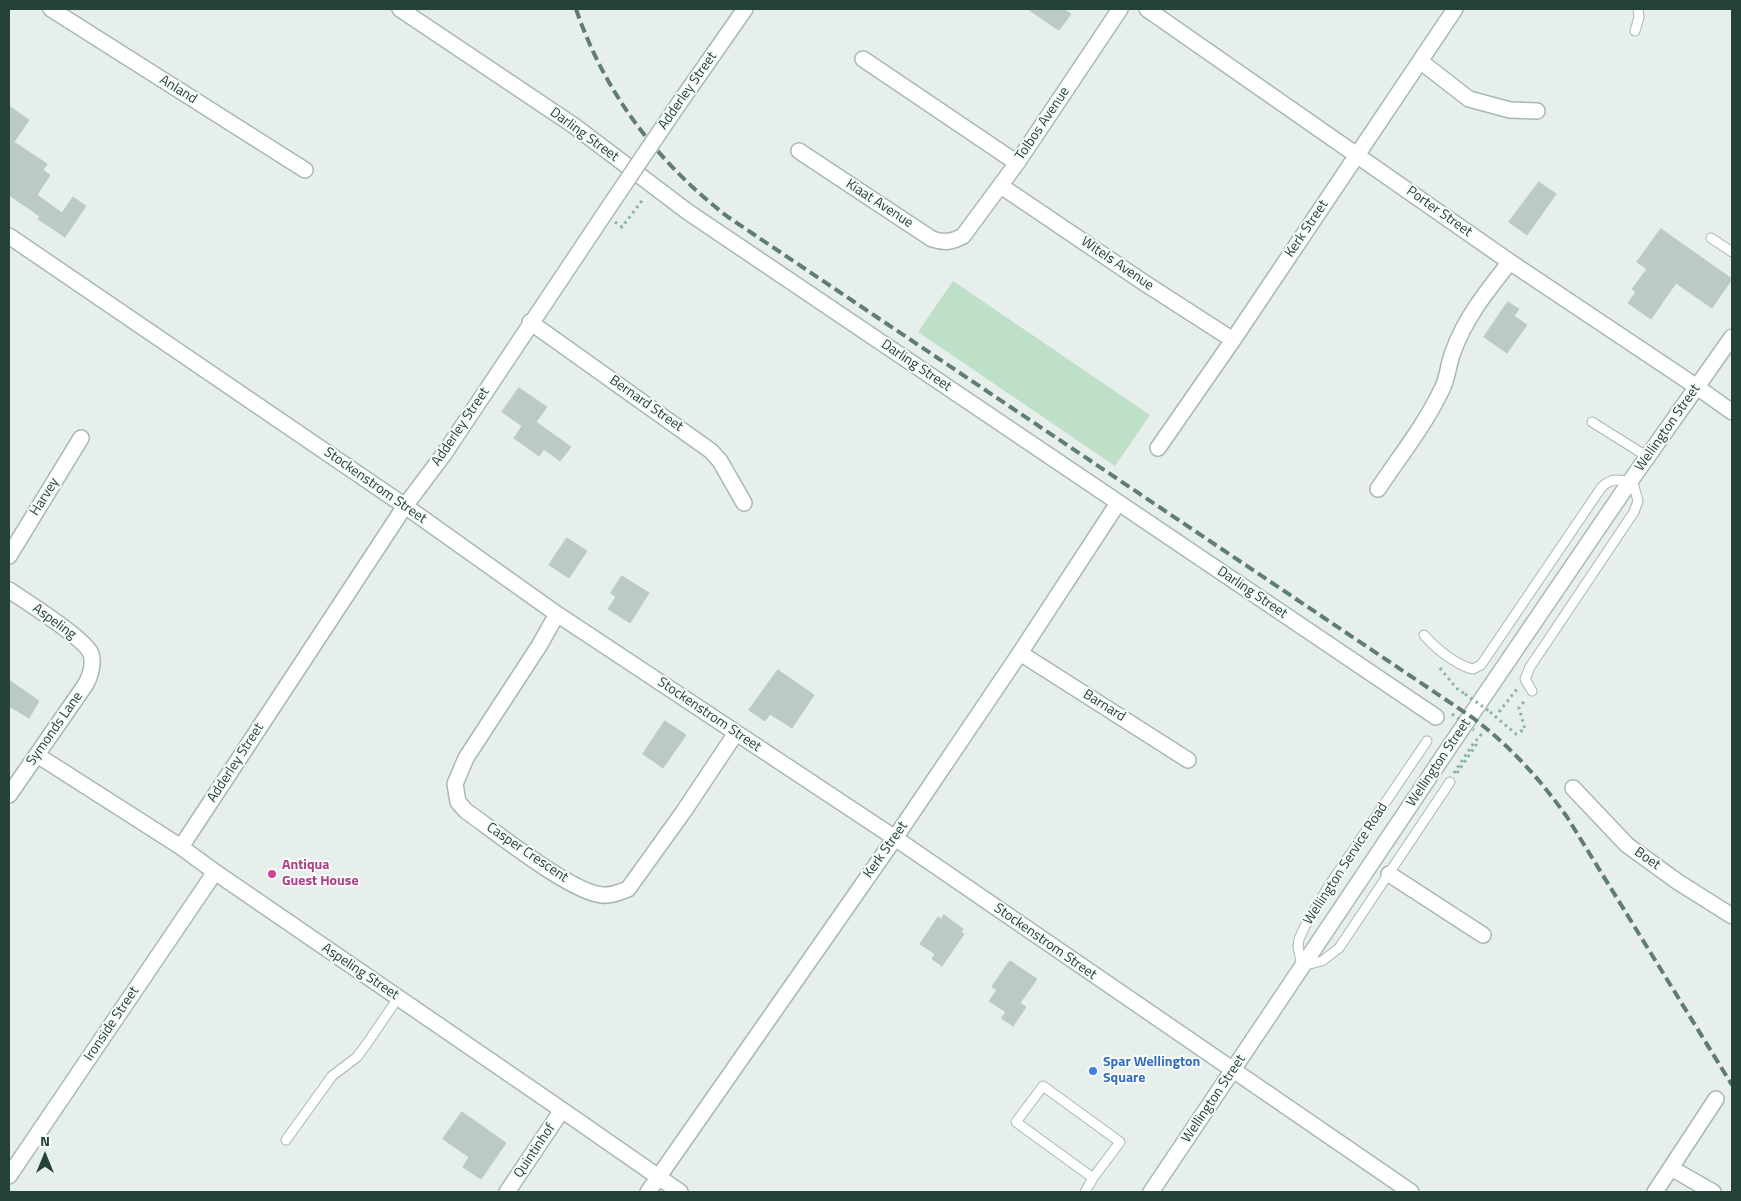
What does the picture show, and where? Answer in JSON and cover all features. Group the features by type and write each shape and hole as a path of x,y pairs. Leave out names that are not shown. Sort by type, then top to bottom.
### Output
{"street":[{"name":"Anland","path":"51,9 305,170"},
{"name":"Darling Street","path":"400,9 572,125 688,212 1436,717"},
{"name":"Adderley Street","path":"181,847 405,506 444,454 530,322 745,9"},
{"name":"Tolbos Avenue","path":"963,236 1017,163 1120,9"},
{"name":"Porter Street","path":"1148,9 1510,262 1732,412"},
{"name":"Kerk Street","path":"1158,448 1233,340 1455,9"},
{"path":"863,59 1017,163"},
{"path":"1420,61 1469,99 1510,110 1537,111"},
{"name":"Kiaat Avenue","path":"799,151 932,238 947,242 963,236"},
{"name":"Witels Avenue","path":"1001,186 1233,340"},
{"name":"Stockenstrom Street","path":"9,236 405,506 557,614 895,838 1410,1192"},
{"path":"1378,489 1430,412 1444,386 1452,354 1467,320 1484,294 1510,262"},
{"name":"Bernard Street","path":"530,322 711,452 720,461 744,503"},
{"name":"Wellington Street","path":"1151,1192 1630,481 1732,337"},
{"name":"Harvey","path":"9,556 82,438"},
{"name":"Kerk Street","path":"648,1192 895,838 1020,653 1118,503"},
{"name":"Aspeling","path":"9,590 80,641 91,652 92,659"},
{"name":"Casper Crescent","path":"557,614 539,646 466,758 455,784 458,802 466,811 556,874 583,889 602,895 616,894 628,888 678,819 736,733"},
{"name":"Barnard","path":"1020,653 1188,760"},
{"name":"Symonds Lane","path":"9,795 86,684 90,676 92,659"},
{"name":"Aspeling Street","path":"37,755 181,847 214,872 680,1192"},
{"name":"Boet","path":"1573,788 1627,845 1678,882 1732,916"},
{"name":"Ironside Street","path":"9,1176 214,872"},
{"path":"1389,874 1483,934"},
{"path":"1654,1192 1716,1099"},
{"name":"Quintinhof","path":"507,1192 562,1110"},
{"path":"1671,1168 1713,1192"}],"lane":[{"path":"1635,31 1639,17 1638,9"},
{"path":"1711,238 1732,252"},
{"path":"1592,422 1648,457"},
{"path":"1424,634 1435,646 1462,665 1473,669 1481,666 1605,483 1613,480 1630,481 1638,497 1637,506 1536,657 1525,679 1532,691"},
{"name":"Wellington Service Road","path":"1302,966 1298,947 1299,939 1305,926 1328,887 1427,741"},
{"path":"1302,966 1322,961 1339,948 1450,782"},
{"path":"286,1140 332,1076 357,1057 398,998"},
{"path":"1085,1192 1120,1142 1043,1086 1016,1122 1093,1178"}],"path":[{"path":"624,225 646,194"},
{"path":"1436,661 1456,688 1489,711 1516,734 1525,729 1519,708"},
{"path":"1499,712 1525,679"},
{"path":"1450,782 1459,765 1481,735 1452,714"},
{"path":"1450,782 1478,742"}],"green space":[{"path":"953,281 1150,415 1115,466 918,332"}],"building":[{"path":"1028,9 1063,9 1071,14 1059,30"},
{"path":"9,106 29,120 14,142 47,164 43,170 50,175 37,195 62,213 73,197 86,206 65,237 38,219 40,217 34,212 9,195"},
{"path":"1539,182 1556,194 1527,235 1509,222"},
{"path":"1661,229 1732,279 1712,308 1676,283 1651,319 1628,303 1636,292 1632,289 1647,269 1637,262"},
{"path":"1508,302 1519,309 1514,316 1527,325 1507,353 1484,337"},
{"path":"519,388 547,407 536,422 571,447 560,461 544,449 539,456 514,438 522,426 502,412"},
{"path":"567,538 587,551 569,578 549,565"},
{"path":"622,576 649,593 630,623 608,609 616,597 611,593"},
{"path":"778,670 814,695 792,728 770,714 765,721 749,710"},
{"path":"9,680 39,701 29,718 9,706"},
{"path":"665,721 686,735 663,768 643,754"},
{"path":"944,915 963,929 961,932 964,934 942,966 932,959 935,954 920,944 938,917 941,919"},
{"path":"1010,961 1037,979 1020,1003 1026,1007 1013,1026 1001,1018 1006,1012 989,1001 997,990 992,987"},
{"path":"462,1112 506,1143 481,1179 463,1167 469,1157 443,1139"}],"railway":[{"path":"576,9 602,70 618,98 637,125 679,174 728,217 1473,718 1500,740 1535,776 1567,817 1732,1085"}],"place":[{"name":"Antiqua Guest House","path":"272,874"},
{"name":"Spar Wellington Square","path":"1093,1071"}]}
